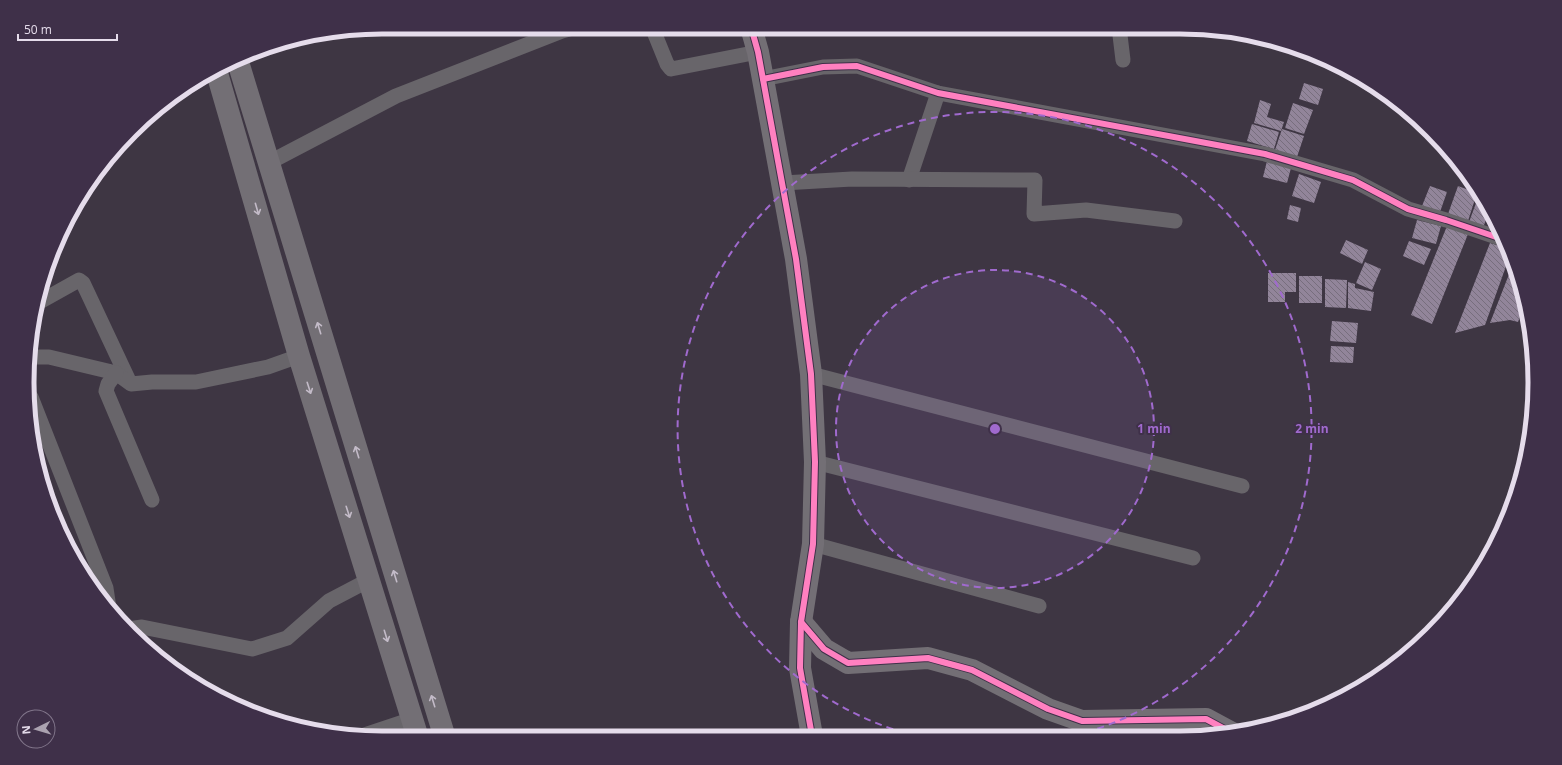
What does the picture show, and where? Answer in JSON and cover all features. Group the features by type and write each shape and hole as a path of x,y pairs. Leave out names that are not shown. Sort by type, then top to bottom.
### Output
{"main road":[{"path":"753,34 758,52 796,259 811,374 815,462 813,544 801,622 800,668 811,731"},
{"path":"239,65 270,162 366,483 443,731"},
{"path":"218,76 299,356 415,728"},
{"path":"801,622 824,649 848,663 928,658 972,670 1048,709 1082,721 1206,719 1223,728"}],"street":[{"path":"270,162 396,96 555,34"},
{"path":"655,34 667,64 671,69 758,52"},
{"path":"1120,34 1123,60"},
{"path":"763,79 823,67 857,66 938,93 1265,154 1353,180 1408,209 1496,237"},
{"path":"909,180 938,93"},
{"path":"783,183 852,179 1035,180 1034,214 1086,210 1174,221"},
{"path":"44,299 79,280 82,283 130,384"},
{"path":"35,356 49,357 116,373 130,384 152,382 196,382 268,367 299,356"},
{"path":"116,373 108,384 106,391 152,500"},
{"path":"811,374 1242,486"},
{"path":"35,408 106,588 107,597"},
{"path":"815,462 1193,558"},
{"path":"813,544 1039,606"},
{"path":"135,628 142,627 252,649 287,638 329,601 369,580"},
{"path":"395,731 415,728"}],"building":[{"path":"1304,83 1323,89 1318,105 1299,99"},
{"path":"1260,100 1271,104 1267,117 1284,122 1281,131 1254,123"},
{"path":"1293,103 1313,110 1304,134 1285,128"},
{"path":"1402,115 1415,126 1414,127 1401,116"},
{"path":"1252,124 1279,132 1274,149 1247,141"},
{"path":"1282,129 1304,136 1297,157 1275,150"},
{"path":"1267,161 1291,168 1287,183 1263,177"},
{"path":"1299,174 1321,182 1314,203 1292,196"},
{"path":"1430,186 1447,192 1440,212 1422,206"},
{"path":"1458,186 1470,190 1475,199 1468,221 1448,214"},
{"path":"1477,201 1487,218 1483,228 1469,222"},
{"path":"1290,205 1301,208 1298,222 1287,219"},
{"path":"1417,220 1441,226 1436,244 1412,238"},
{"path":"1447,226 1468,234 1432,324 1411,315"},
{"path":"1346,240 1368,250 1362,264 1340,253"},
{"path":"1409,241 1431,249 1424,265 1403,256"},
{"path":"1490,243 1500,246 1507,263 1485,325 1455,333"},
{"path":"1365,262 1381,269 1372,290 1356,283"},
{"path":"1510,271 1521,314 1518,322 1510,320 1490,323"},
{"path":"1268,273 1296,273 1296,292 1285,292 1285,302 1268,302"},
{"path":"1299,276 1322,276 1322,303 1299,303"},
{"path":"1325,279 1347,280 1346,308 1325,307"},
{"path":"1348,282 1355,284 1355,288 1374,292 1371,311 1348,308"},
{"path":"1332,321 1358,323 1356,343 1330,341"},
{"path":"1331,346 1354,347 1353,363 1330,362"}],"cycle path":[{"path":"753,34 758,52 796,259 811,374 815,462 813,544 801,622 800,668 811,731"},
{"path":"763,79 823,67 857,66 938,93 1265,154 1353,180 1408,209 1496,237"},
{"path":"801,622 824,649 848,663 928,658 972,670 1048,709 1082,721 1206,719 1223,728"}]}
